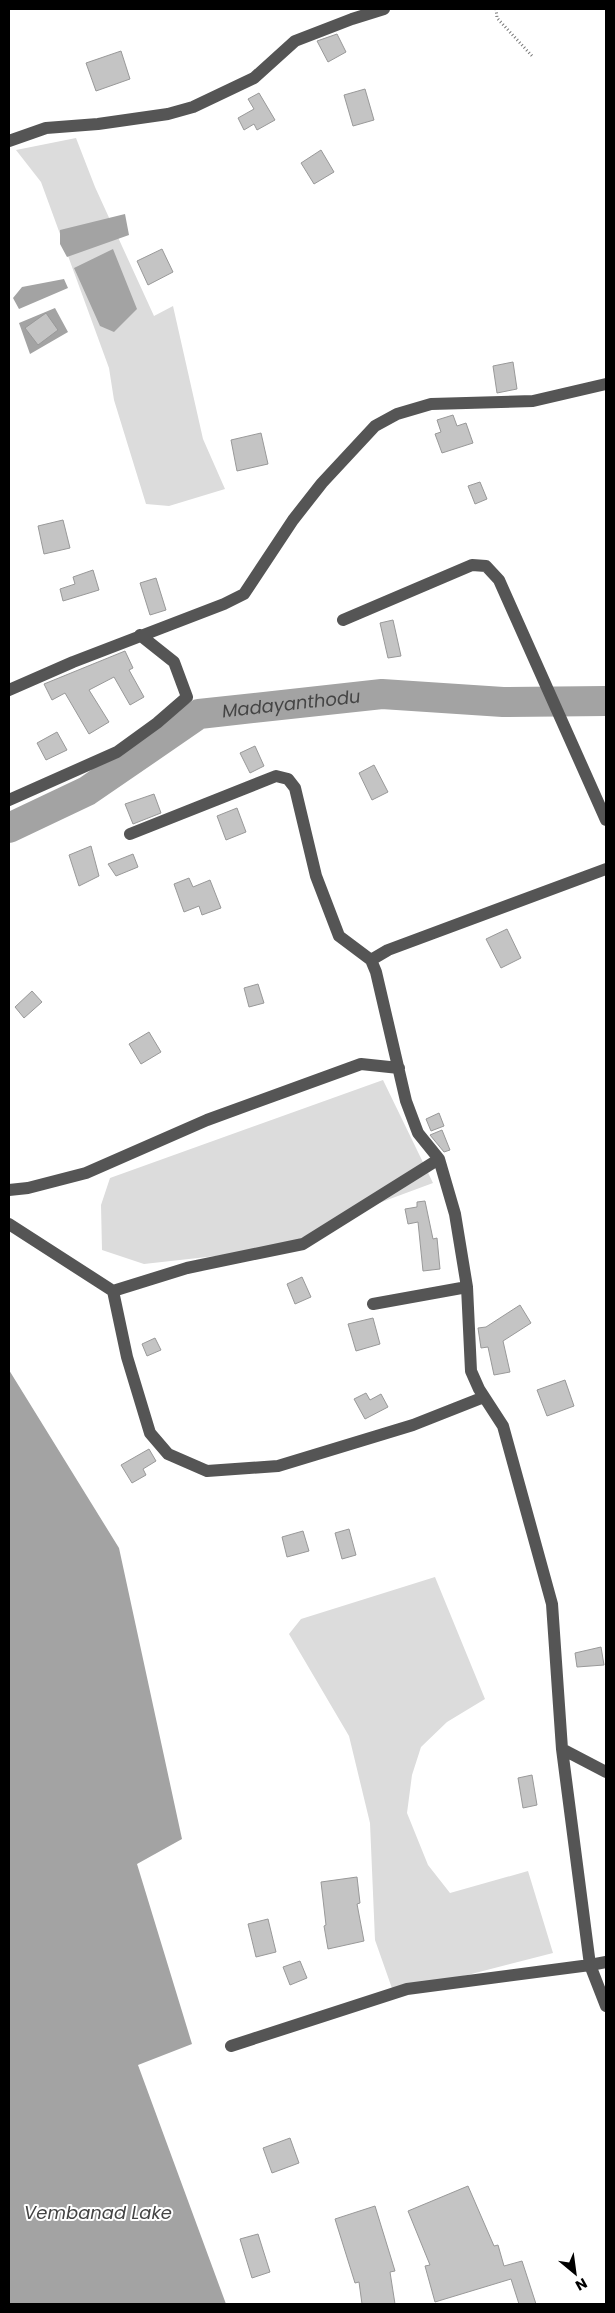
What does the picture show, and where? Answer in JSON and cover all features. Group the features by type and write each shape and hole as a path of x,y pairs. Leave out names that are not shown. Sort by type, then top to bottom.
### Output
{"street":[{"path":"9,141 46,128 98,124 168,114 193,107 254,78 295,41 384,9"},
{"path":"9,690 140,635 224,604 244,594 292,520 322,484 375,426 397,414 431,404 533,401 606,384"},
{"path":"343,620 472,565 486,566 499,580 606,820"},
{"path":"9,800 117,752 187,698 174,662 140,635"},
{"path":"130,834 276,776 288,778 295,788 316,876 339,936 371,960 376,972 406,1101 418,1133 438,1159 455,1214 467,1287 470,1371 503,1426 552,1604 562,1749 590,1965 606,2006"},
{"path":"371,960 388,950 606,869"},
{"path":"9,1190 28,1188 86,1172 207,1120 361,1064 399,1068"},
{"path":"113,1291 187,1268 303,1244 438,1159"},
{"path":"9,1224 113,1291 128,1357 150,1433 168,1454 207,1471 278,1466 413,1425 484,1397"},
{"path":"373,1304 467,1287"},
{"path":"562,1749 606,1772"},
{"path":"231,2046 407,1990 606,1962"}],"path":[{"path":"496,9 497,18 532,57"}],"shaded area":[{"path":"76,138 95,187 154,316 173,306 203,439 225,489 169,506 146,504 114,400 109,368 41,182 16,150"},
{"path":"383,1080 433,1183 352,1213 279,1249 144,1264 102,1250 101,1205 110,1178"},
{"path":"435,1577 485,1699 447,1722 421,1747 412,1775 407,1813 428,1865 450,1893 528,1871 553,1953 394,1994 375,1940 370,1823 349,1736 289,1634 301,1619"}],"water":[{"path":"125,214 129,235 67,257 60,244 60,230"},
{"path":"113,249 137,309 114,332 100,326 74,268"},
{"path":"64,279 68,288 19,309 13,298 22,287"},
{"path":"55,308 68,332 30,354 19,323"},
{"name":"Vembanad Lake","path":"9,1370 119,1548 182,1839 137,1864 192,2044 138,2065 226,2304 9,2304"}],"building":[{"path":"337,34 346,52 328,62 317,41"},
{"path":"121,51 130,79 96,91 86,63"},
{"path":"365,89 374,120 353,126 344,95"},
{"path":"259,93 275,120 257,130 254,124 244,130 238,118 254,109 248,99"},
{"path":"321,150 334,172 314,184 301,163"},
{"path":"162,249 173,272 148,285 137,261"},
{"path":"46,313 58,330 38,345 25,328"},
{"path":"513,362 517,389 497,393 493,366"},
{"path":"453,415 457,426 466,423 473,443 442,453 435,434 441,432 437,420"},
{"path":"261,433 268,464 237,471 231,440"},
{"path":"480,482 487,499 475,504 468,486"},
{"path":"63,520 70,548 44,554 38,526"},
{"path":"93,570 99,590 63,601 60,589 75,584 73,577"},
{"path":"156,578 166,610 150,615 140,583"},
{"path":"393,620 401,656 388,658 380,623"},
{"path":"125,651 133,668 129,670 144,697 130,705 114,677 89,690 109,722 89,734 65,693 52,700 44,684"},
{"path":"57,732 67,750 46,760 37,743"},
{"path":"255,746 264,766 250,773 240,753"},
{"path":"374,765 388,792 372,800 359,773"},
{"path":"154,794 161,813 133,824 125,804"},
{"path":"237,808 246,832 226,840 217,816"},
{"path":"91,846 99,876 79,886 69,855"},
{"path":"133,854 138,867 116,876 108,864"},
{"path":"189,878 193,887 210,880 221,908 202,915 199,906 184,912 174,884"},
{"path":"507,929 521,958 501,968 486,939"},
{"path":"258,984 264,1003 249,1007 244,988"},
{"path":"32,991 42,1002 24,1018 15,1007"},
{"path":"149,1032 161,1052 141,1064 129,1044"},
{"path":"439,1113 444,1126 431,1131 426,1119"},
{"path":"442,1130 450,1150 444,1152 430,1135"},
{"path":"425,1201 433,1239 437,1238 440,1269 423,1271 418,1222 408,1224 405,1209 417,1207 417,1202"},
{"path":"302,1277 311,1297 295,1304 287,1284"},
{"path":"520,1305 531,1323 503,1341 510,1372 494,1375 488,1347 481,1348 478,1328 486,1327"},
{"path":"373,1318 380,1344 356,1351 348,1324"},
{"path":"155,1338 161,1350 147,1356 142,1344"},
{"path":"565,1380 574,1406 547,1416 537,1390"},
{"path":"366,1393 370,1400 381,1394 388,1407 365,1419 354,1399"},
{"path":"149,1449 156,1461 143,1469 146,1475 132,1483 121,1465"},
{"path":"349,1529 356,1555 342,1559 335,1533"},
{"path":"303,1531 309,1551 287,1557 282,1537"},
{"path":"601,1647 604,1665 577,1667 575,1653"},
{"path":"532,1775 537,1805 523,1808 518,1778"},
{"path":"357,1877 360,1903 357,1904 364,1941 328,1949 324,1926 326,1925 321,1882"},
{"path":"268,1919 276,1952 256,1957 248,1924"},
{"path":"300,1961 307,1978 290,1985 283,1967"},
{"path":"290,2138 299,2163 272,2173 263,2148"},
{"path":"468,2186 494,2246 498,2245 504,2266 522,2261 536,2304 519,2304 511,2279 435,2302 425,2266 430,2265 408,2211"},
{"path":"375,2206 395,2271 390,2272 395,2304 362,2304 359,2282 355,2283 335,2219"},
{"path":"258,2234 270,2272 252,2278 240,2239"}],"waterway":[{"name":"Madayanthodu","path":"9,828 87,791 199,714 382,694 503,702 606,701"}]}
